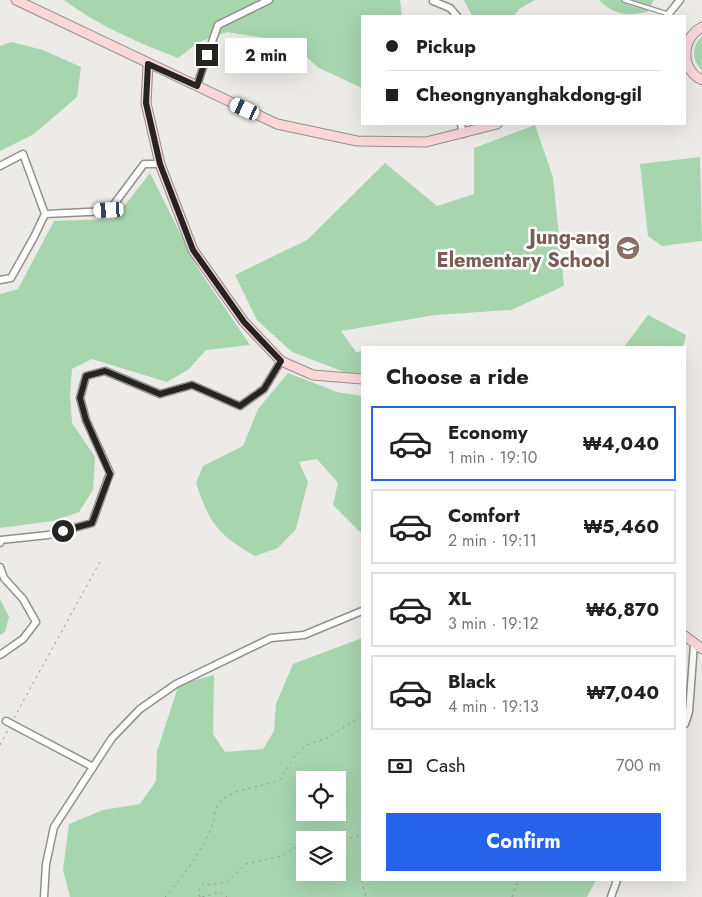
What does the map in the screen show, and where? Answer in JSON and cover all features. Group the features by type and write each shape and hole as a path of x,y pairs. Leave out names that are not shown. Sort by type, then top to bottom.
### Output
{"street":[{"path":"16,0 277,124 357,141 426,142 494,125"},
{"path":"197,86 218,25 268,0"},
{"path":"668,15 680,0"},
{"path":"433,2 450,8 456,15"},
{"path":"686,47 689,38 702,27"},
{"path":"148,64 146,103 160,164 193,250 244,322 281,361 313,376 361,379"},
{"path":"687,68 702,80"},
{"path":"461,125 463,134"},
{"path":"0,166 23,154 45,214 10,278 0,280"},
{"path":"45,214 109,210 144,164 160,164"},
{"path":"0,543 0,540 48,535 92,523 110,474 86,420 80,398 86,376 105,371 160,394 192,385 240,406 264,389 281,361"},
{"path":"0,567 4,578 23,599 36,622 23,639 0,655"},
{"path":"44,897 46,864 54,827 112,738 140,709 176,684 271,638 304,635 361,611"},
{"path":"686,637 698,647 689,712 686,721"},
{"path":"9,722 93,767"},
{"path":"610,897 617,881"}],"lane":[{"path":"624,0 668,15"}],"path":[{"path":"0,745 9,722 102,558"},
{"path":"165,897 182,878 201,847 213,824 216,806 222,800 238,791 281,779 292,760 306,745 327,738 361,717"},
{"path":"346,839 361,835"},
{"path":"227,897 220,892 201,897 199,890 204,883 209,885 227,882 246,864 282,856 296,847"},
{"path":"362,881 366,897"},
{"path":"512,897 518,881"}],"green space":[{"path":"64,0 400,0 402,15 361,15 361,88 319,68 289,42 227,32 199,42 178,58 119,33"},
{"path":"464,0 535,0 519,9 515,15 472,15"},
{"path":"599,0 654,0 647,12 622,14"},
{"path":"702,36 702,71 696,62 694,54 698,40"},
{"path":"11,42 43,50 81,67 77,97 34,134 0,151 0,46"},
{"path":"535,125 553,177 564,286 511,310 435,315 341,331 356,352 361,351 361,375 352,375 292,352 257,320 235,275 307,240 385,163 437,206 474,194 474,148"},
{"path":"700,157 702,241 662,246 648,236 640,164"},
{"path":"150,173 197,267 250,345 206,350 189,369 167,382 92,359 72,369 70,395 72,423 95,457 93,490 79,512 53,521 0,528 0,294 18,289 54,221 114,219"},
{"path":"648,315 686,335 683,346 625,346"},
{"path":"288,373 337,392 361,396 361,533 333,505 338,483 317,459 299,462 308,482 296,529 278,548 255,556 232,541 216,527 206,509 196,483 203,466 243,446 258,409"},
{"path":"0,599 9,617 5,632 0,635"},
{"path":"361,638 361,881 595,881 587,897 70,897 63,870 69,824 103,810 140,804 156,781 157,751 179,684 214,675 213,734 225,752 263,749 274,731 276,704 293,664"}],"place":[{"name":"Jung-ang Elementary School","path":"628,248"}],"route":[{"path":"63,531 92,523 110,474 86,420 80,398 86,376 105,371 160,394 192,385 240,406 264,389 281,361 244,322 193,250 160,164 146,103 148,64 197,86 207,55"}]}
